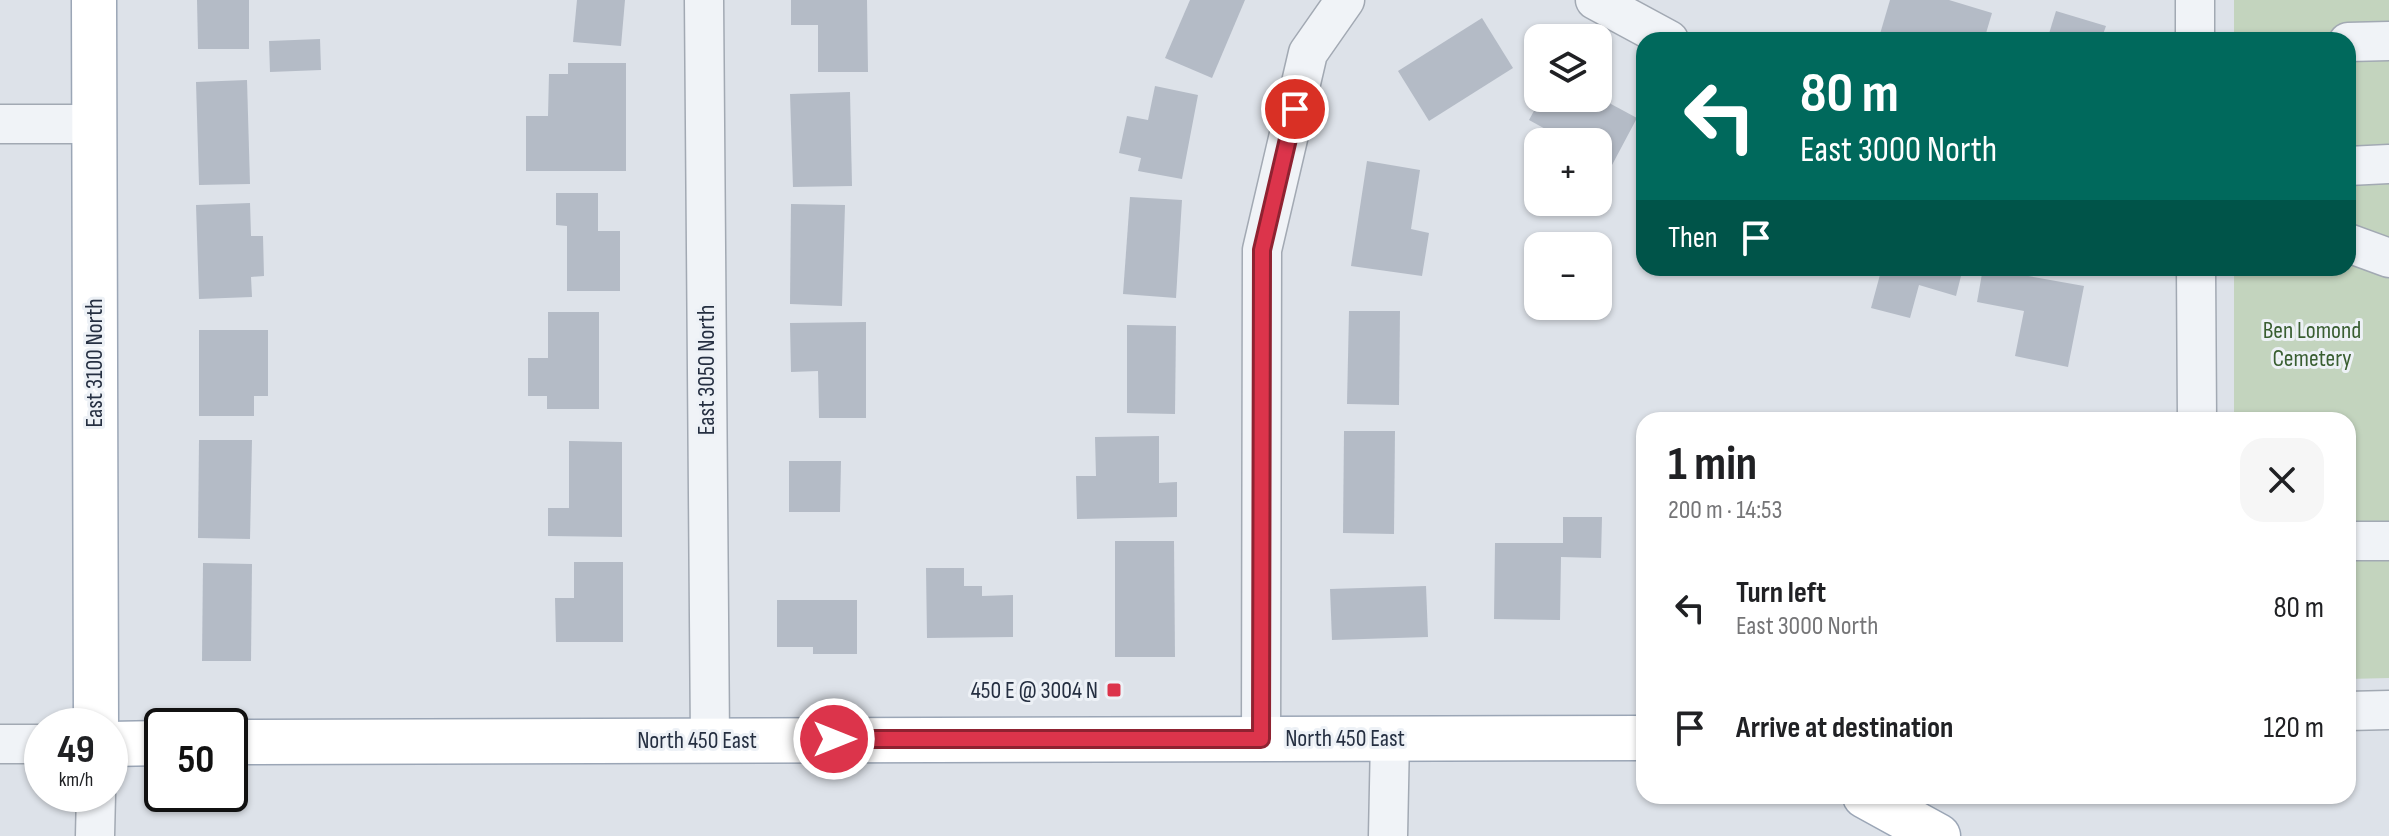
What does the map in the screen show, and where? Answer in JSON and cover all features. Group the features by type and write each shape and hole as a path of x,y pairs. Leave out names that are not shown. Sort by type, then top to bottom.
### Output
{"main road":[{"name":"East 3100 North","path":"94,0 96,708"},
{"name":"North 450 East","path":"248,742 1636,738"},
{"path":"1880,804 1938,836"}],"street":[{"name":"East 3050 North","path":"704,0 710,740"},
{"path":"1261,739 1262,250 1308,53 1345,0"},
{"path":"1595,0 1654,32"},
{"path":"2195,0 2195,32"},
{"path":"2356,42 2389,41"},
{"path":"0,124 94,124"},
{"path":"2356,166 2389,164"},
{"path":"2356,246 2389,258"},
{"path":"2196,276 2197,412"},
{"path":"2356,541 2389,541"},
{"path":"2356,711 2389,710"},
{"path":"1388,836 1390,738"},
{"path":"0,744 24,744"},
{"path":"95,836 96,812"}],"green space":[{"name":"Ben Lomond Cemetery","path":"2234,0 2389,0 2389,678 2356,679 2356,412 2234,412 2234,276 2356,276 2356,32 2234,32"}],"building":[{"path":"197,0 249,0 249,49 198,49"},
{"path":"577,0 625,0 621,46 573,42"},
{"path":"791,0 867,0 868,72 818,72 818,25 791,25"},
{"path":"1190,0 1245,0 1212,78 1165,58"},
{"path":"1890,0 1949,0 1992,13 1986,32 1881,32"},
{"path":"2056,11 2106,26 2104,32 2049,32"},
{"path":"1482,18 1513,68 1429,121 1398,71"},
{"path":"320,39 321,70 270,72 269,41"},
{"path":"568,63 626,63 626,171 526,171 526,116 548,116 549,74 568,74"},
{"path":"247,80 250,184 199,185 196,82"},
{"path":"1155,86 1198,95 1182,179 1138,171 1141,158 1119,153 1127,116 1148,120"},
{"path":"850,92 852,186 793,187 790,94"},
{"path":"1612,105 1636,117 1612,165 1612,128 1544,128 1529,120 1533,112 1612,112"},
{"path":"1367,161 1420,170 1411,229 1429,233 1422,276 1351,266"},
{"path":"556,193 598,193 598,231 620,231 620,291 567,291 567,226 556,225"},
{"path":"1130,197 1182,200 1176,298 1123,294"},
{"path":"250,203 251,236 263,236 264,276 251,277 252,297 199,299 196,205"},
{"path":"791,204 845,205 842,306 790,304"},
{"path":"1880,276 1961,276 1956,296 1919,285 1910,318 1871,308"},
{"path":"1982,276 2028,276 2084,286 2068,367 2015,356 2024,311 1977,302"},
{"path":"1349,311 1400,311 1399,405 1347,404"},
{"path":"548,312 599,312 599,409 547,409 547,396 528,396 528,358 548,358"},
{"path":"866,322 866,418 819,418 818,371 791,372 790,323"},
{"path":"1127,325 1176,326 1175,414 1127,413"},
{"path":"199,330 268,330 268,396 254,396 254,416 199,416"},
{"path":"1344,431 1395,431 1394,534 1343,533"},
{"path":"1159,436 1159,483 1177,482 1177,517 1077,519 1076,476 1096,476 1095,437"},
{"path":"199,440 252,440 250,539 198,538"},
{"path":"569,441 622,442 622,537 548,536 548,508 569,508"},
{"path":"789,461 841,461 840,512 789,512"},
{"path":"1563,517 1602,517 1601,558 1561,557 1560,620 1494,619 1495,543 1563,543"},
{"path":"1115,541 1174,541 1175,657 1115,657"},
{"path":"574,562 623,562 623,642 556,642 555,598 574,598"},
{"path":"203,563 252,564 251,661 202,661"},
{"path":"926,568 964,568 964,586 982,586 982,596 1013,595 1013,637 927,638"},
{"path":"1426,586 1428,637 1332,640 1330,589"},
{"path":"777,600 857,600 857,654 813,654 813,647 777,647"}],"place":[{"name":"450 E @ 3004 N","path":"1114,690"}],"route":[{"path":"834,739 1261,739 1262,250 1295,109"}]}
